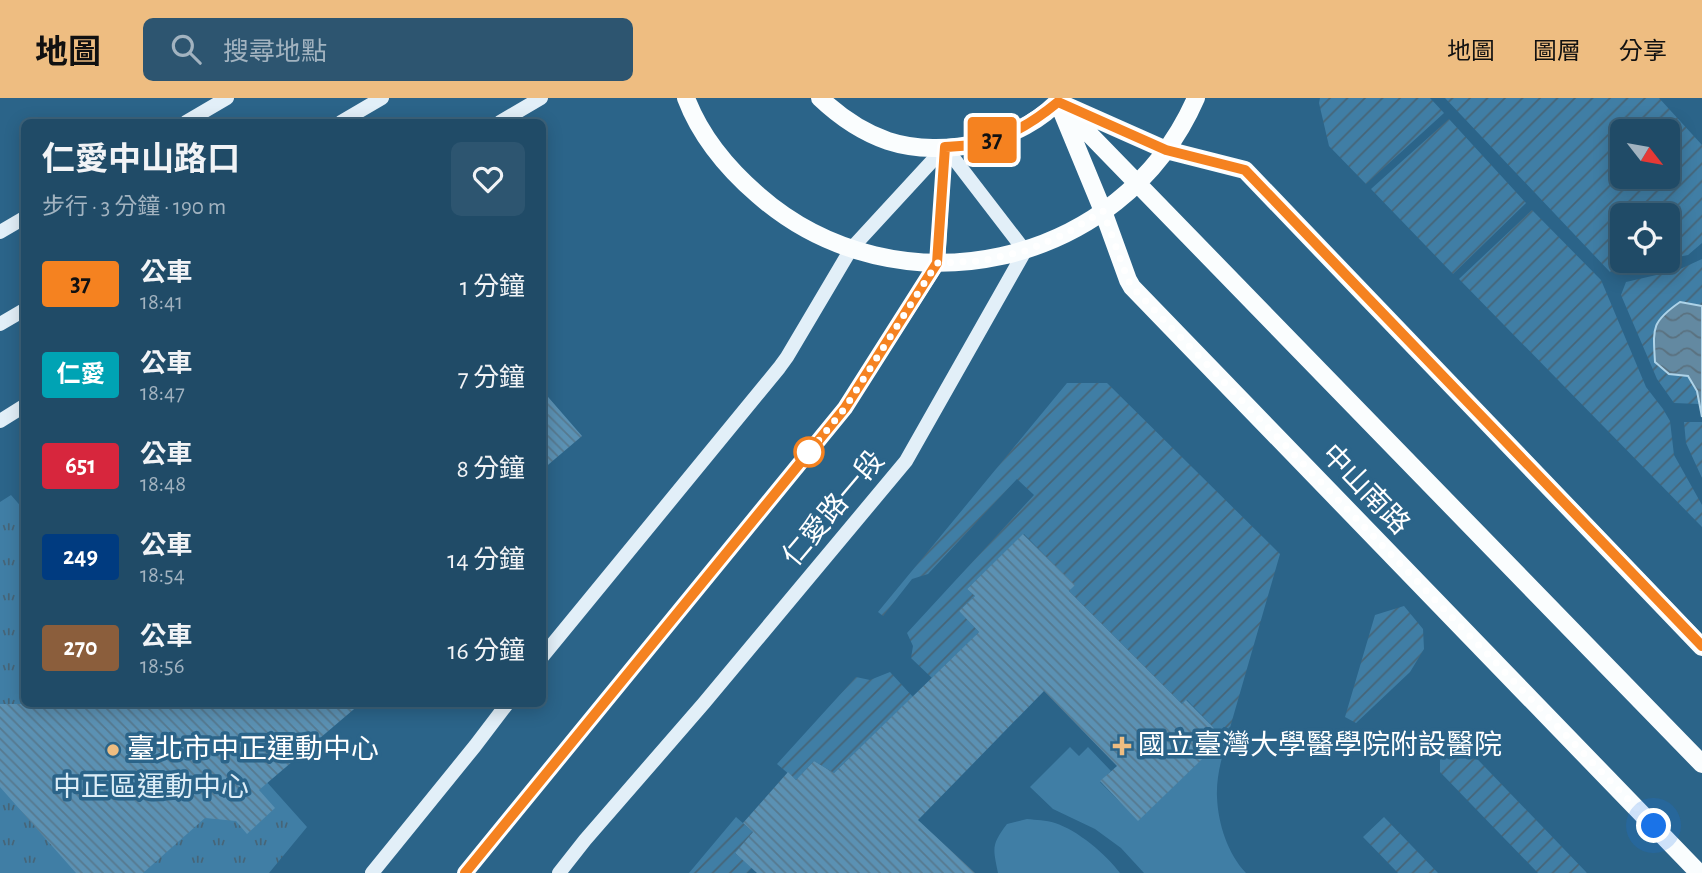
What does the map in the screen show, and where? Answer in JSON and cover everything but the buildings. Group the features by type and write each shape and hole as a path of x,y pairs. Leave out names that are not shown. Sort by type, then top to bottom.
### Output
{"main road":[{"path":"191,119 227,98"},
{"path":"346,119 382,98"},
{"path":"505,119 541,98"},
{"path":"685,98 712,145 740,179 782,214 810,231 851,249 893,260 937,263 981,261 1025,251 1065,234 1103,211 1137,183 1166,150 1196,98"},
{"path":"820,98 863,131 913,147 981,144 1015,132 1038,118 1059,100 1166,150 1245,170 1702,646"},
{"name":"中山南路","path":"1059,100 1702,764"},
{"name":"中山南路","path":"1059,100 1132,287 1699,873"},
{"path":"546,652 787,357 851,249 945,147"},
{"path":"945,147 1025,251"},
{"name":"仁愛路一段","path":"465,873 837,419 937,263 945,147"},
{"path":"0,232 21,220"},
{"name":"仁愛路一段","path":"559,873 906,461 1025,251"},
{"path":"0,324 21,312"},
{"path":"0,421 21,408"},
{"path":"372,873 506,707"}],"green space":[{"path":"1320,98 1430,98 1444,113 1366,184 1329,146"},
{"path":"1445,98 1659,98 1678,119 1610,119 1610,189 1680,189 1680,121 1702,145 1702,243 1688,255 1680,257 1680,203 1610,203 1610,272"},
{"path":"1449,119 1526,203 1453,274 1371,189"},
{"path":"1532,210 1601,280 1646,387 1670,421 1674,455 1702,505 1702,527 1459,279"},
{"path":"1702,259 1702,306 1680,302 1669,374 1688,376 1697,391 1699,404 1674,403 1657,379 1621,295 1626,282 1665,273 1680,273 1680,269"},
{"path":"1067,383 1107,383 1280,554 1227,738 1187,700 1182,704 1069,591 1074,585 1024,534 967,589 975,596 959,611 979,632 932,678 911,658 913,646 907,633 1034,495 1017,479 928,574 912,579 883,616 878,612"},
{"path":"1684,422 1702,422 1702,478 1686,443"},
{"name":"中正區運動中心","path":"11,495 21,507 21,707 200,707 307,827 269,873 0,873 0,502"},
{"path":"1404,606 1423,629 1424,649 1410,672 1356,723 1345,717 1375,615"},
{"path":"890,672 913,697 834,773 814,761 796,780 777,764 856,677 870,680"},
{"path":"1227,738 1217,790 1219,818 1229,848 1246,873 1144,873 1121,848 1095,829 1053,809 1030,787 1070,747 1079,756 1088,747 1111,771 1100,782 1138,820"},
{"path":"1457,738 1587,873 1538,873 1440,772 1440,760"},
{"path":"736,817 753,832 735,853 752,868 747,873 689,873"},
{"path":"1384,817 1438,873 1398,873 1363,837"},
{"path":"1027,819 1064,826 1099,851 1120,873 998,873 994,852 998,837 1007,824"}],"water":[{"path":"1680,302 1702,306 1702,417 1697,391 1688,376 1669,374 1655,362 1656,327 1664,315"}],"bus line":[{"name":"37","path":"465,873 845,408 937,263 945,147 981,144 1015,132 1058,102 1166,150 1245,170 1702,646"}],"place":[{"name":"國立臺灣大學醫學院附設醫院","path":"1122,746"},
{"name":"臺北市中正運動中心","path":"113,750"}],"route":[{"path":"809,452 806,456 845,408 937,263 981,261 1025,251 1065,234 1103,211 1132,287 1654,826"}]}
